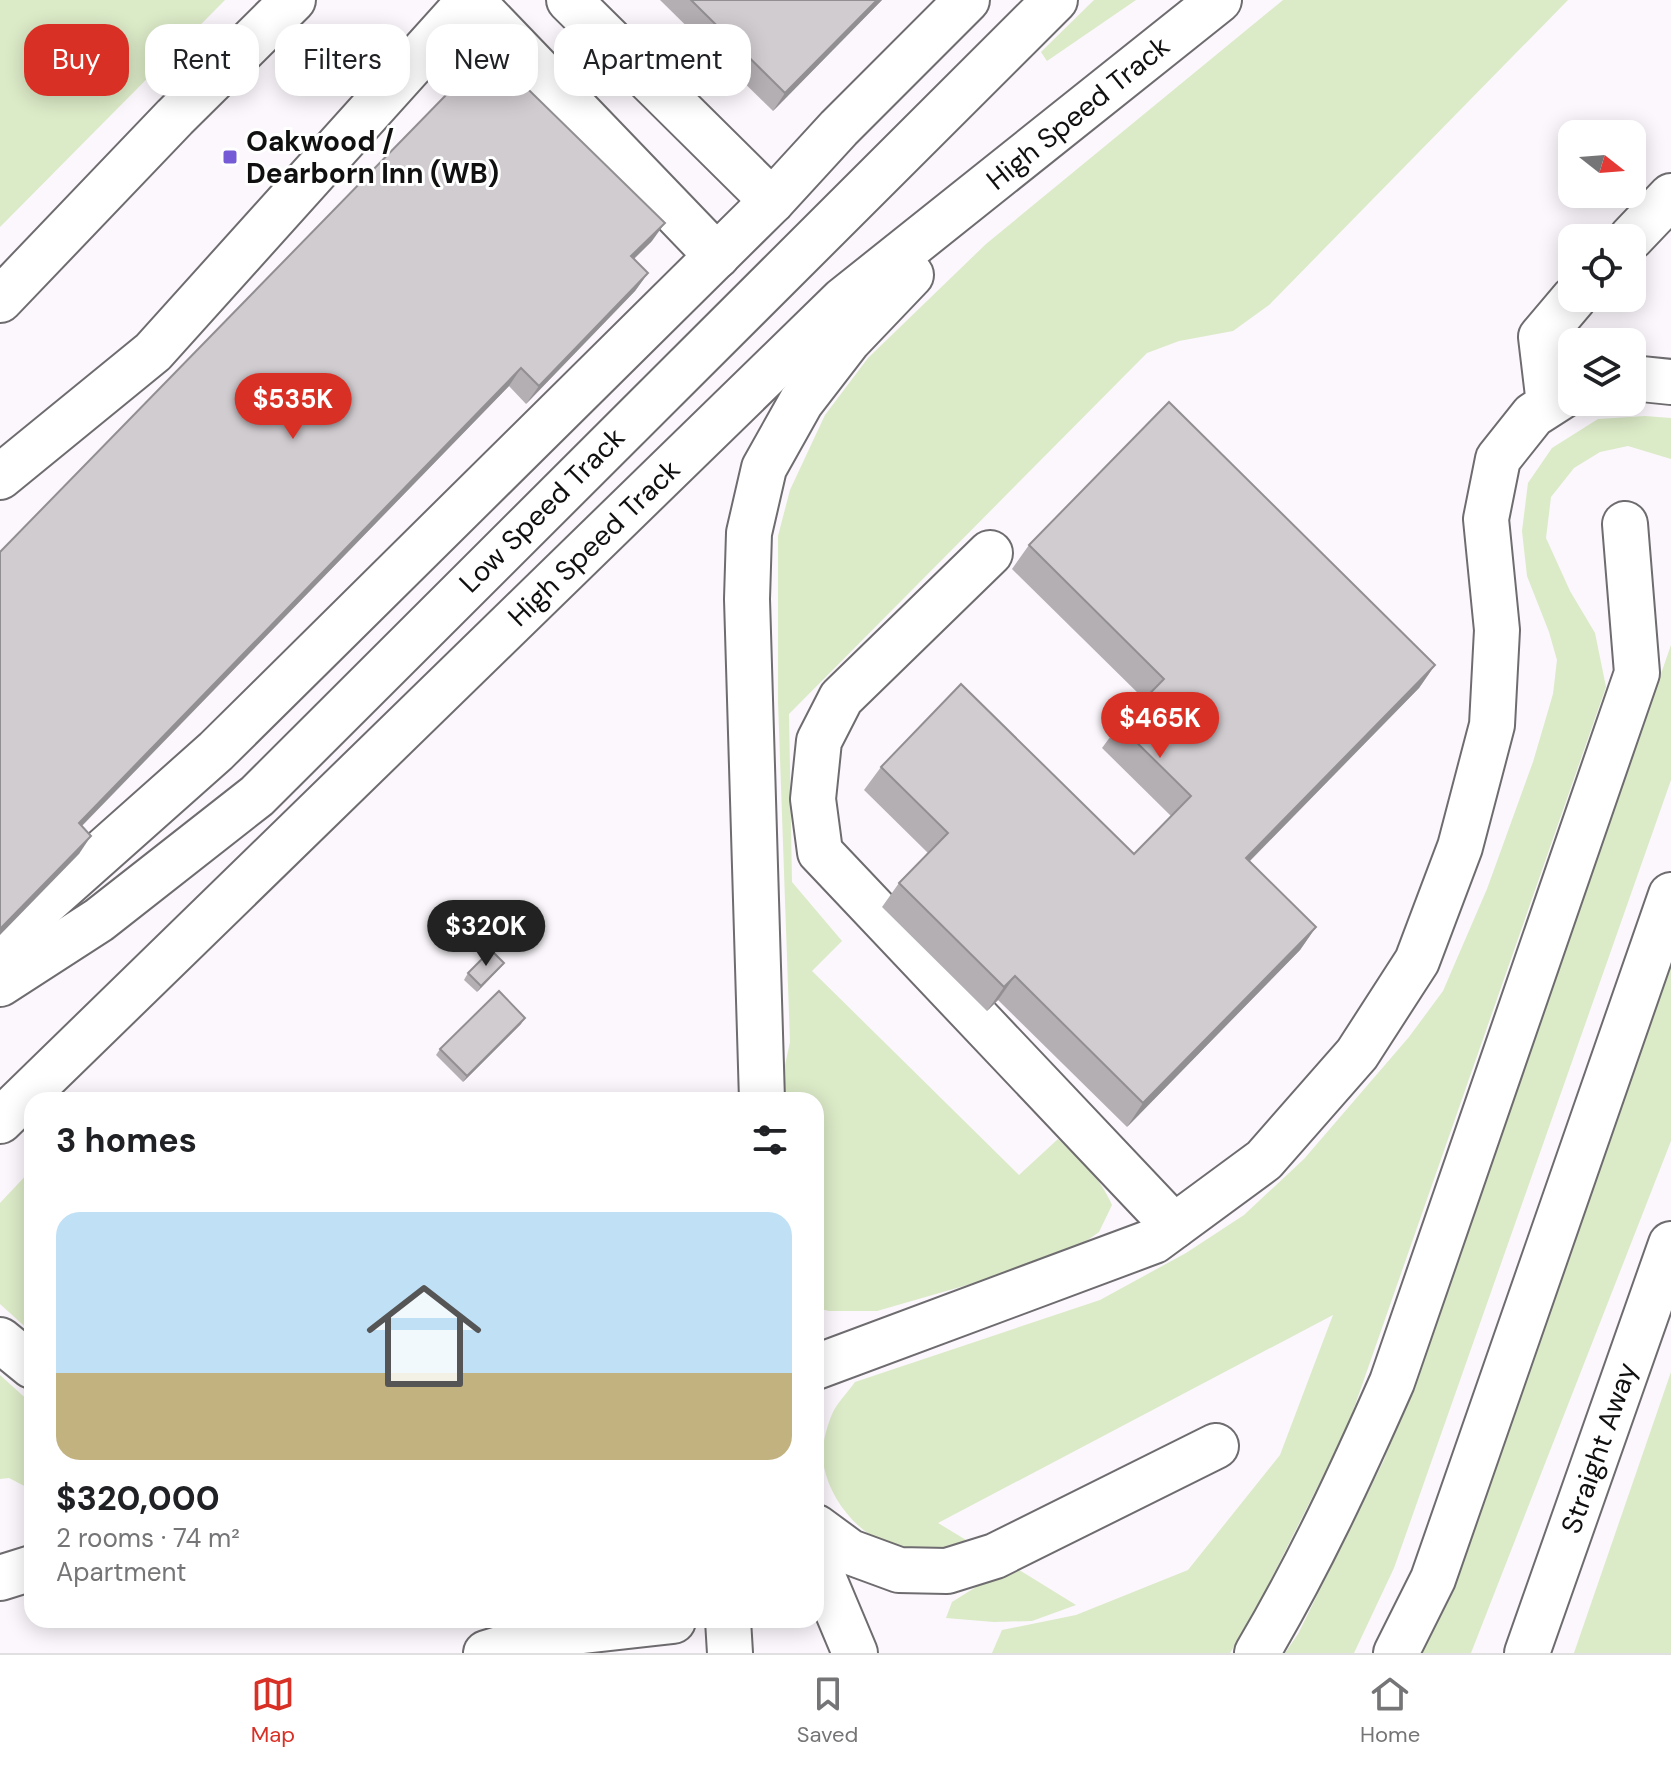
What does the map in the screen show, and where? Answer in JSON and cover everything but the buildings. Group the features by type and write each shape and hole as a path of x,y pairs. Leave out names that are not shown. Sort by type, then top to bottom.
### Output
{"main road":[{"path":"0,300 175,117 293,0"},
{"path":"0,477 153,352 470,0 717,256"},
{"path":"569,0 772,201"},
{"path":"0,943 216,751 717,256 967,0"},
{"name":"Low Speed Track","path":"0,984 99,920 257,796 1055,0"},
{"name":"High Speed Track","path":"30,1092 843,300 1219,0"},
{"path":"762,1092 747,599 749,533 764,468 801,402 848,341 1023,157"},
{"path":"1644,224 1671,196"},
{"path":"67,942 227,789 361,648 694,311 717,256"},
{"path":"1558,388 1541,337 1562,312"},
{"path":"1646,379 1671,382"},
{"path":"824,1364 1154,1241 1264,1160 1357,1054 1417,961 1460,847 1492,725 1497,630 1486,519 1498,459 1533,415 1558,399"},
{"path":"1257,1653 1293,1593 1346,1487 1392,1382 1637,673 1625,524"},
{"path":"990,553 841,698 819,741 813,799 820,852 1174,1226"},
{"path":"1396,1653 1433,1579 1671,895"},
{"path":"0,1089 81,1043"},
{"name":"High Speed Track","path":"0,1121 24,1098"},
{"name":"Straight Away","path":"1527,1653 1671,1244"},
{"path":"0,1340 24,1360"},
{"path":"824,1533 850,1552 899,1570 947,1571 995,1556 1216,1446"},
{"path":"0,1578 24,1570"},
{"path":"824,1574 855,1653"},
{"path":"1518,1653 1545,1600"},
{"path":"486,1653 546,1635 605,1628"},
{"path":"669,1653 672,1628"},
{"path":"728,1628 730,1653"}],"green space":[{"path":"0,0 225,0 201,24 145,24 145,81 0,227"},
{"path":"1094,0 1136,0 1047,61 1041,52"},
{"path":"1283,0 1568,0 1269,305 1233,331 1179,341 1147,353 789,714 792,882 842,941 812,971 1019,1175 1058,1139 1082,1161 1112,1205 1099,1232 1064,1257 877,1311 829,1311 824,1310 824,1092 782,1092 790,1042 778,701 778,536 790,490 825,415 868,358 986,244"},
{"path":"1671,418 1671,459 1628,446 1600,452 1574,468 1551,497 1546,538 1570,591 1595,633 1606,687 1347,1428 1249,1623 1230,1653 992,1653 1002,1630 1076,1615 1188,1570 1280,1455 1333,1315 938,1523 976,1546 932,1551 899,1548 878,1540 857,1524 839,1503 824,1467 824,1439 833,1412 855,1382 1100,1300 1186,1253 1244,1215 1304,1159 1409,1037 1443,991 1487,889 1533,762 1553,694 1557,660 1527,576 1522,531 1528,483 1552,448 1598,419"},
{"path":"1671,645 1671,780 1394,1568 1354,1653 1285,1653 1298,1634 1384,1460 1505,1124"},
{"path":"1671,965 1671,1141 1471,1653 1422,1653 1453,1585"},
{"path":"24,1178 24,1326 0,1304 0,1203"},
{"path":"1671,1372 1671,1653 1574,1653"},
{"path":"0,1375 24,1397 24,1486 9,1478 0,1479"},
{"path":"1011,1565 1076,1605 1032,1621 946,1618 952,1602"}],"place":[{"name":"Oakwood / Dearborn Inn (WB)","path":"230,157"}]}
